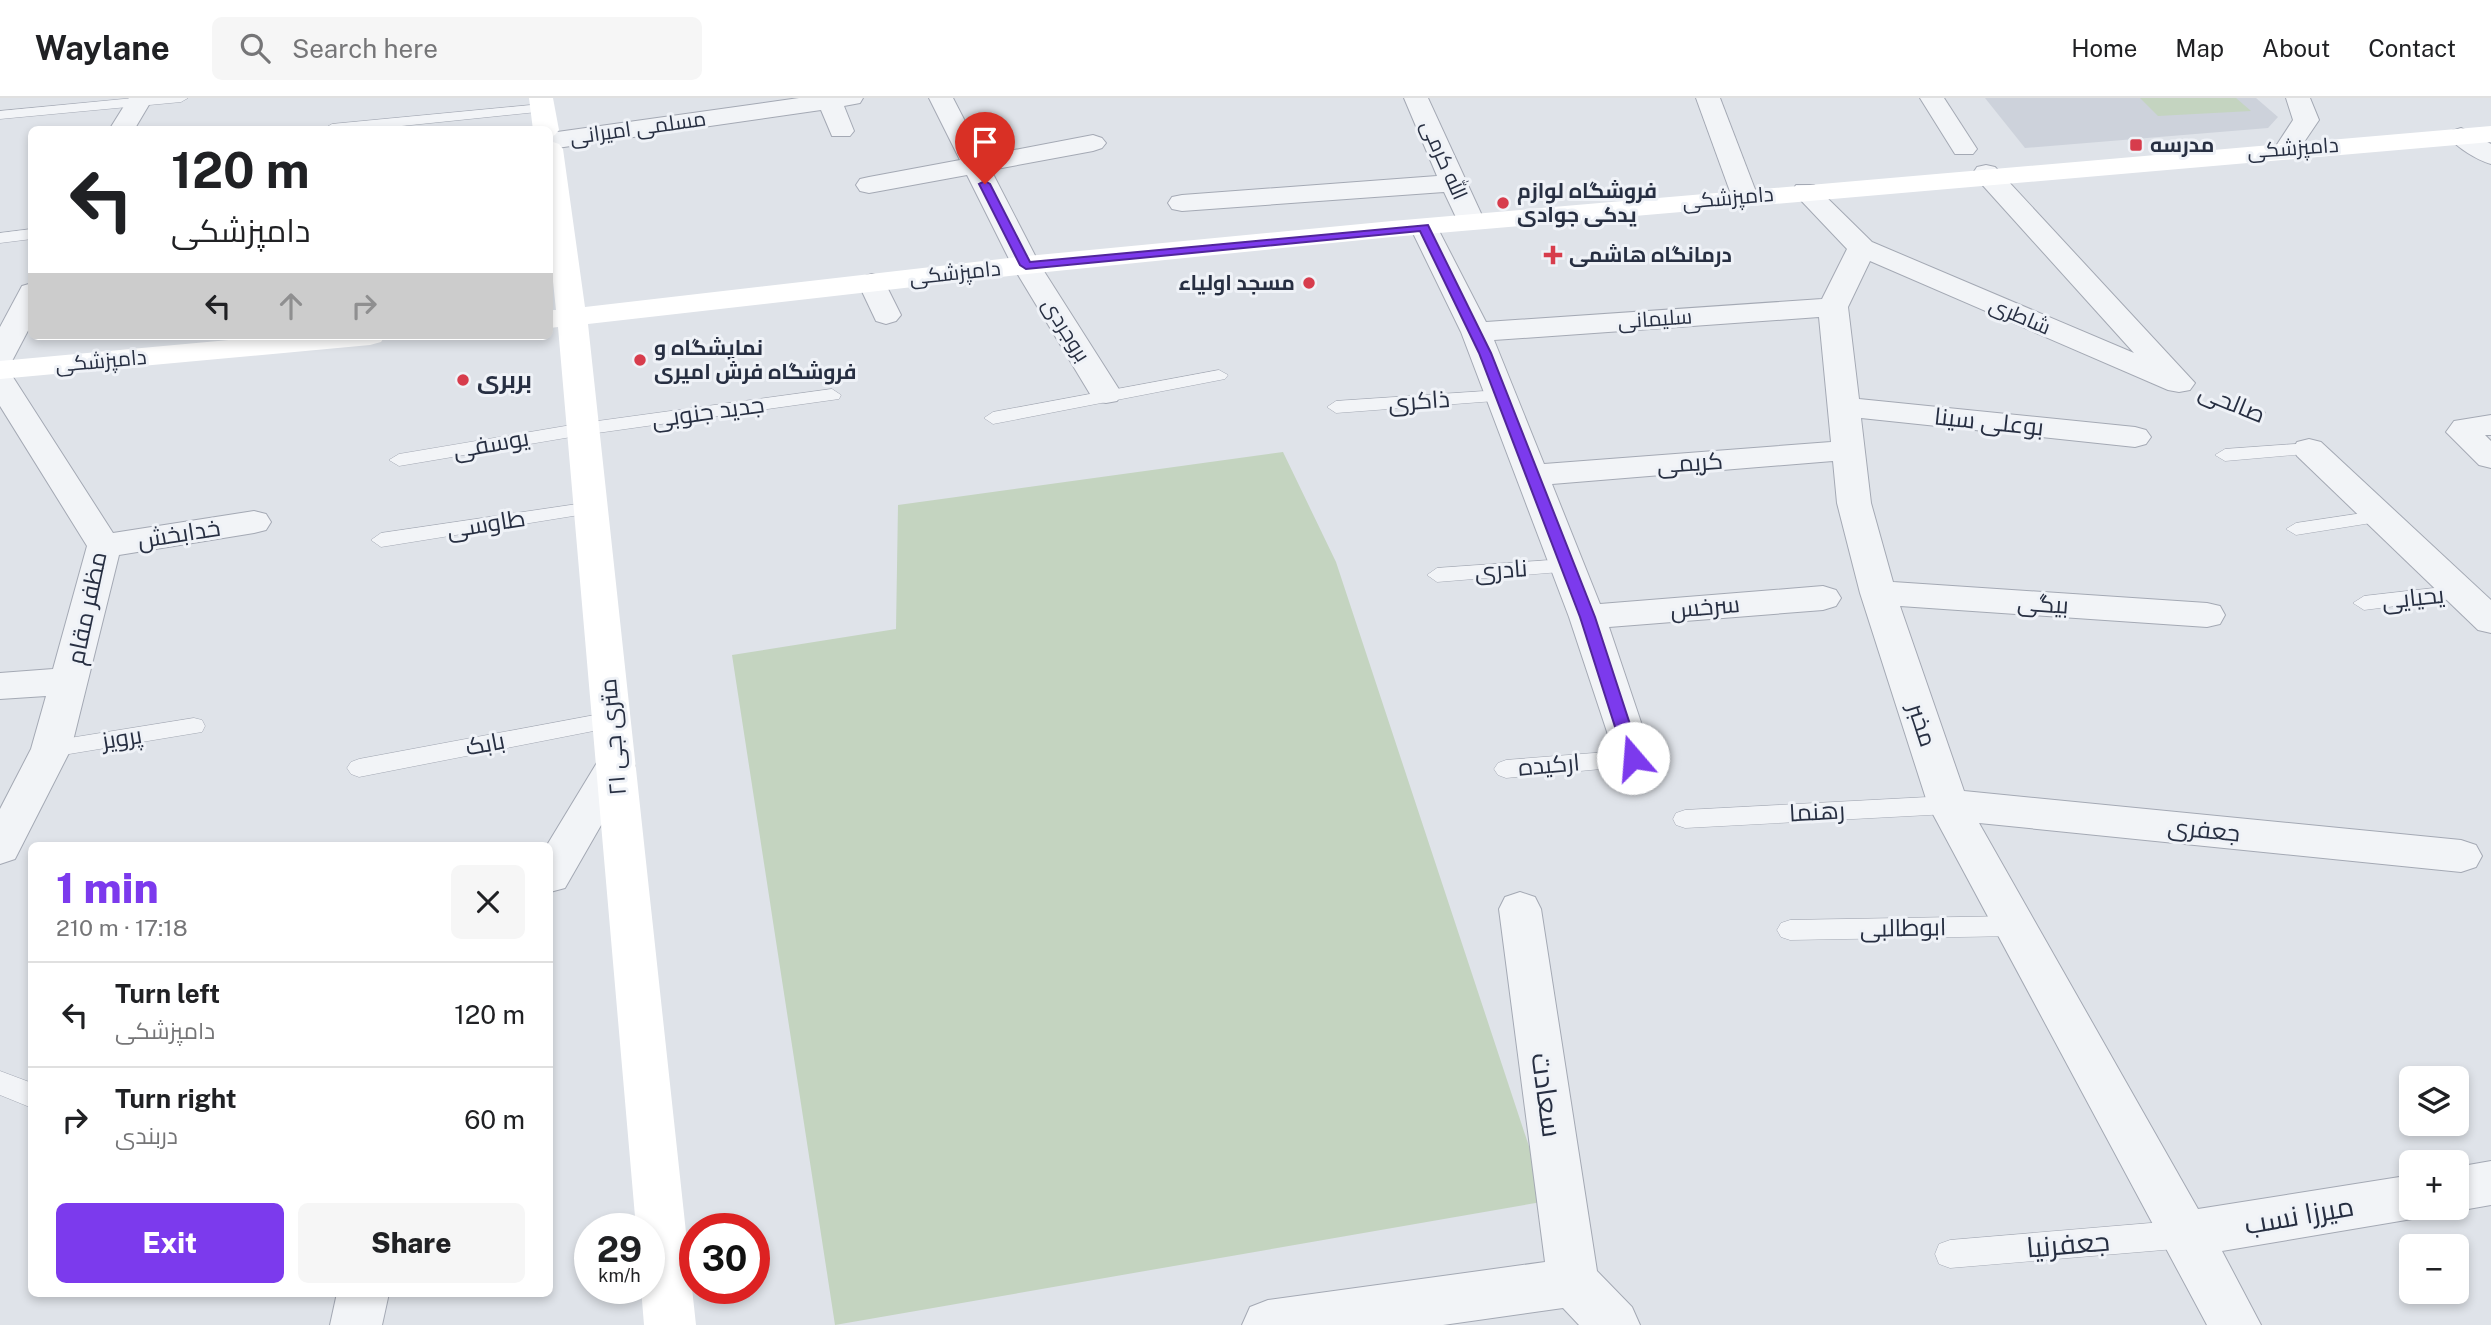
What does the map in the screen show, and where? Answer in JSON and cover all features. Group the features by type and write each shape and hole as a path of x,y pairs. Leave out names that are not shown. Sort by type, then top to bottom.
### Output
{"main road":[{"name":"دامپزشکی","path":"561,318 1026,265 1471,222 1986,173 2491,134"},
{"name":"۲۱ متری جی","path":"553,199 561,318 583,429 670,1325"},
{"name":"دامپزشکی","path":"0,370 326,340"}],"street":[{"name":"بروجردی","path":"941,98 1026,265 1106,394"},
{"name":"الله کرمی","path":"1416,98 1471,222"},
{"path":"1708,98 1745,197"},
{"path":"1932,98 1964,149"},
{"path":"2287,149 2306,120 2298,98"},
{"path":"841,99 841,131"},
{"name":"مسلمی امیرانی","path":"553,154 841,99"},
{"path":"123,126 139,100"},
{"path":"2461,136 2491,156"},
{"path":"869,185 1093,143"},
{"name":"صالحی","path":"1986,173 2179,383"},
{"path":"1182,203 1454,183"},
{"path":"1805,191 1861,248 1833,307"},
{"path":"1424,227 1476,332 1502,396 1565,566 1587,617 1633,758"},
{"name":"شاطری","path":"1861,248 2179,383"},
{"path":"872,283 886,315"},
{"path":"0,357 28,300"},
{"name":"سلیمانی","path":"1476,332 1833,307"},
{"name":"مخبر","path":"1833,307 1854,503 1878,593 1948,805 2235,1325"},
{"name":"مظفر مقام","path":"0,381 104,546 51,750 0,848"},
{"name":"بوعلی سینا","path":"1844,407 2135,437"},
{"path":"2477,429 2491,458"},
{"path":"2309,449 2383,516 2491,621"},
{"name":"کریمی","path":"1533,475 1848,450"},
{"name":"خدابخش","path":"104,546 254,522"},
{"name":"بیگی","path":"1878,593 2207,615"},
{"name":"سرخس","path":"1587,617 1823,597"},
{"path":"0,686 71,681"},
{"path":"553,871 615,766"},
{"name":"جعفری","path":"1948,805 2461,856"},
{"name":"سعادت","path":"1520,909 1573,1282"},
{"path":"2469,1187 2491,1183"},
{"name":"میرزا نسب","path":"2187,1234 2399,1199"},
{"path":"1268,1325 1573,1282 1614,1325"},
{"path":"355,1325 362,1297"}],"lane":[{"path":"0,114 181,98"},
{"path":"358,126 543,112"},
{"path":"0,238 28,234"},
{"name":"بروجردی","path":"993,418 1106,394 1219,375"},
{"name":"جدید جنوبی","path":"583,429 832,395"},
{"name":"ذاکری","path":"1336,407 1502,396"},
{"name":"یوسفی","path":"399,460 583,429"},
{"path":"2225,455 2309,449"},
{"name":"طاوسی","path":"381,540 591,508"},
{"path":"2296,529 2383,516"},
{"name":"نادری","path":"1437,575 1565,566"},
{"name":"یحیایی","path":"2364,603 2461,592"},
{"name":"بابک","path":"359,768 611,720"},
{"name":"پرویز","path":"51,750 194,726"},
{"name":"ارکیده","path":"1506,769 1633,758"},
{"name":"رهنما","path":"1685,820 1948,805"},
{"name":"ابوطالبی","path":"1790,930 2016,926"},
{"path":"0,1083 28,1094"},
{"name":"جعفرنیا","path":"1950,1254 2187,1234"}],"path":[{"name":"صالحی","path":"2179,383 2233,398 2257,409 2287,427 2309,449"}],"shaded area":[{"path":"1985,98 2256,98 2278,117 2268,128 2025,148"}],"green space":[{"path":"2140,98 2236,98 2251,111 2158,116"},
{"path":"1283,452 1336,562 1547,1201 835,1325 732,655 896,629 898,505"}],"place":[{"name":"مدرسه","path":"2136,145"},
{"name":"فروشگاه لوازم یدکی جوادی","path":"1503,203"},
{"name":"درمانگاه هاشمی","path":"1553,255"},
{"name":"مسجد اولیاء","path":"1309,283"},
{"name":"نمایشگاه و فروشگاه فرش امیری","path":"640,360"},
{"name":"بربری","path":"463,380"}],"route":[{"path":"985,184 1026,265 1424,227 1485,353 1565,566 1587,617 1633,758"}]}
